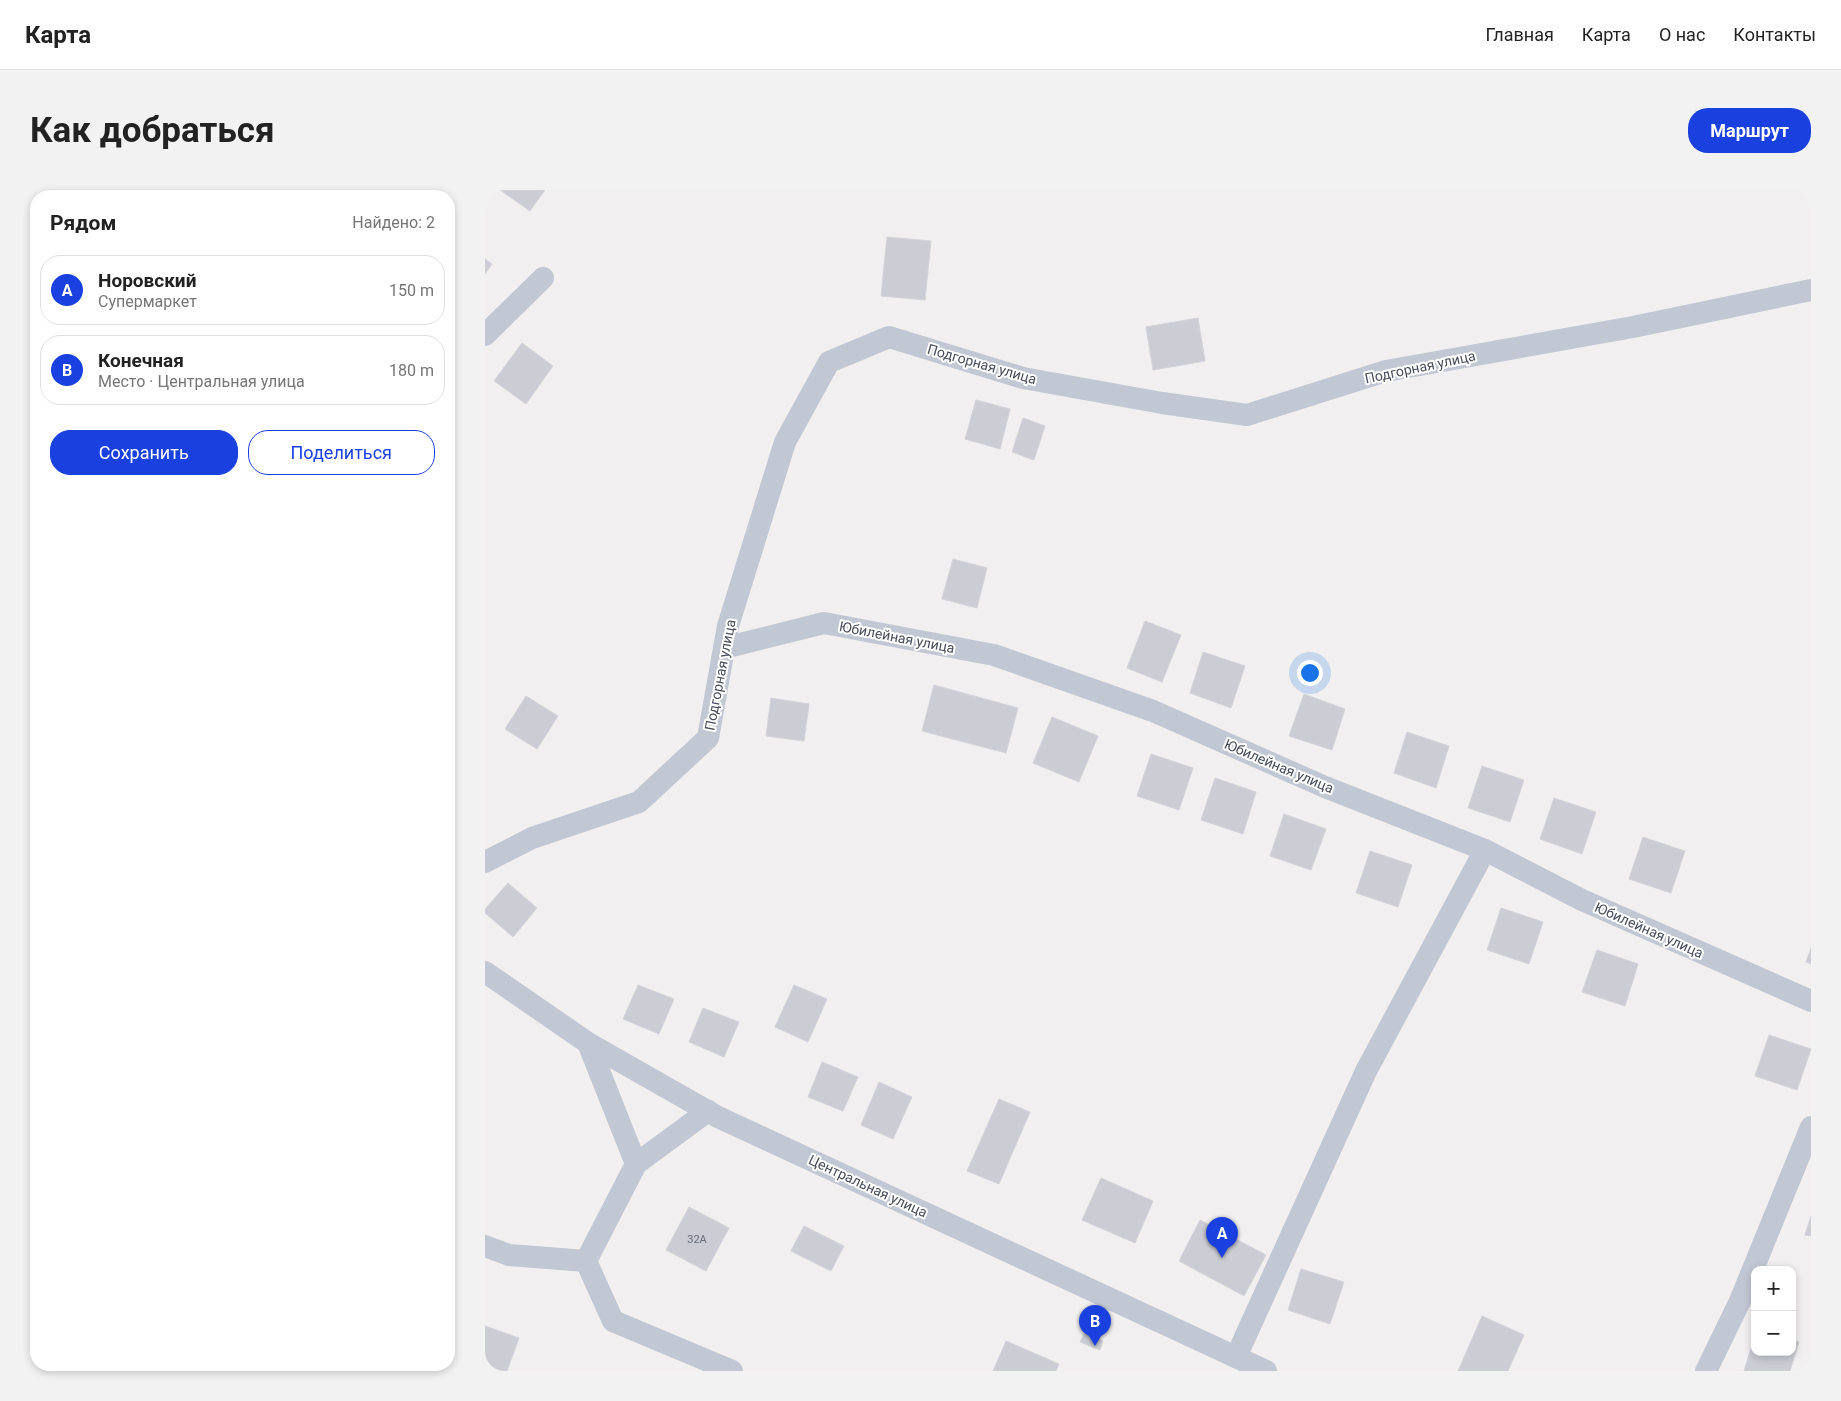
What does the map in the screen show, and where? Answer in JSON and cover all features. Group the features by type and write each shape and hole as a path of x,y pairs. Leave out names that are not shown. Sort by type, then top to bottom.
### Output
{"street":[{"path":"485,335 543,278"},
{"name":"Подгорная улица","path":"485,862 532,838 639,802 708,738 728,626 785,442 829,362 889,337 1023,378 1162,403 1247,415 1386,372 1633,327 1811,290"},
{"name":"Юбилейная улица","path":"724,648 824,623 994,655 1153,711 1325,787 1485,850 1582,900 1811,1001"},
{"path":"1236,1357 1366,1071 1485,850"},
{"name":"Центральная улица","path":"485,972 588,1043 708,1111 1266,1371"},
{"path":"588,1043 636,1164"},
{"path":"586,1261 636,1164 708,1111"},
{"path":"1705,1371 1740,1300 1811,1127"},
{"path":"485,1246 509,1255 586,1261"},
{"path":"586,1261 613,1321 732,1371"}],"building":[{"path":"500,190 545,190 530,211"},
{"path":"887,237 931,241 925,300 881,296"},
{"path":"485,259 492,264 485,274"},
{"path":"1198,318 1205,361 1153,370 1146,327"},
{"path":"522,343 553,366 526,404 494,381"},
{"path":"976,400 1010,409 1000,449 965,439"},
{"path":"1023,418 1045,426 1034,460 1012,452"},
{"path":"953,559 987,568 977,608 942,599"},
{"path":"1145,621 1181,635 1162,682 1127,668"},
{"path":"1203,652 1245,666 1231,708 1190,693"},
{"path":"934,685 1018,708 1006,753 922,731"},
{"path":"1304,694 1345,709 1332,750 1289,736"},
{"path":"526,696 558,716 537,749 505,729"},
{"path":"771,698 809,704 804,741 766,736"},
{"path":"1052,717 1098,736 1079,782 1033,763"},
{"path":"1407,732 1449,746 1436,788 1394,773"},
{"path":"1151,754 1193,768 1179,810 1137,796"},
{"path":"1482,766 1524,780 1510,822 1468,808"},
{"path":"1215,778 1256,792 1243,834 1201,820"},
{"path":"1554,798 1596,812 1582,854 1540,839"},
{"path":"1284,814 1326,829 1311,870 1270,856"},
{"path":"1643,837 1685,851 1671,893 1629,879"},
{"path":"1370,851 1412,865 1398,907 1356,893"},
{"path":"508,883 537,908 513,937 485,913 485,909"},
{"path":"1501,908 1543,922 1529,964 1487,950"},
{"path":"1811,948 1811,964 1806,962"},
{"path":"1597,950 1638,964 1625,1006 1582,992"},
{"path":"638,985 674,999 659,1034 623,1019"},
{"path":"794,985 827,999 808,1042 775,1027"},
{"path":"703,1008 739,1022 724,1057 689,1042"},
{"path":"1769,1035 1811,1049 1797,1090 1755,1076"},
{"path":"822,1062 858,1077 843,1111 808,1097"},
{"path":"879,1082 912,1097 893,1139 861,1125"},
{"path":"999,1099 1030,1112 999,1184 967,1171"},
{"path":"1101,1178 1153,1201 1135,1243 1082,1220"},
{"path":"689,1207 729,1228 706,1271 666,1250"},
{"path":"1811,1216 1811,1236 1805,1235"},
{"path":"1200,1220 1266,1255 1244,1296 1179,1261"},
{"path":"804,1226 844,1246 831,1271 791,1251"},
{"path":"1301,1269 1344,1282 1330,1324 1288,1310"},
{"path":"1482,1316 1524,1335 1508,1371 1458,1371"},
{"path":"485,1326 519,1338 507,1371 485,1371"},
{"path":"1084,1334 1103,1341 1100,1350 1080,1342"},
{"path":"1006,1341 1059,1364 1056,1371 993,1371"},
{"path":"1796,1341 1799,1342 1796,1352"},
{"path":"1751,1348 1751,1356 1795,1356 1790,1371 1744,1371"}],"place":[{"name":"Норовский","path":"1222,1258"},
{"name":"Конечная","path":"1095,1346"}]}
